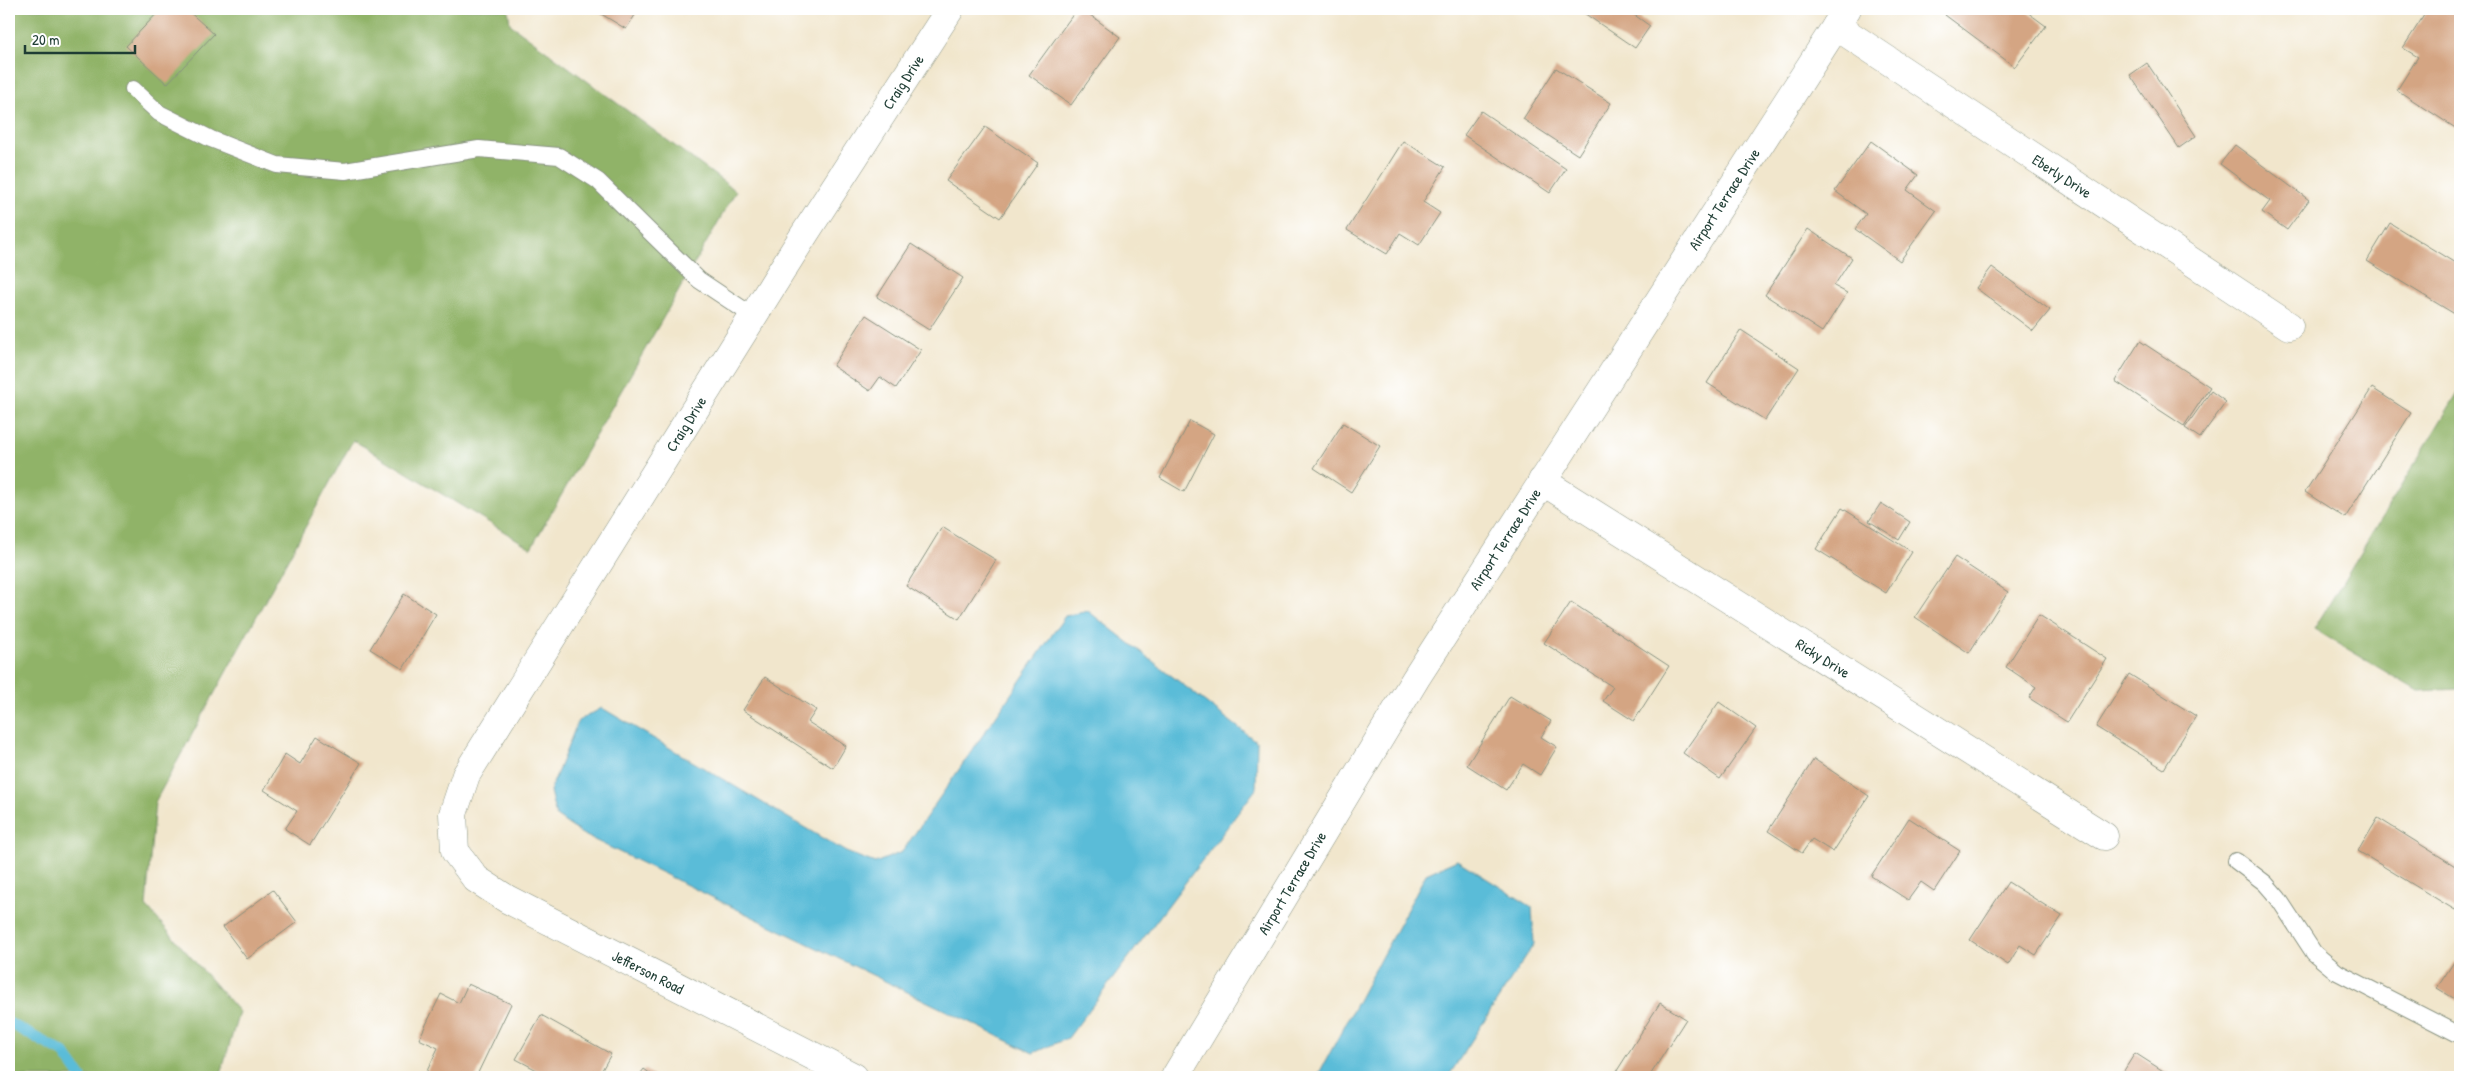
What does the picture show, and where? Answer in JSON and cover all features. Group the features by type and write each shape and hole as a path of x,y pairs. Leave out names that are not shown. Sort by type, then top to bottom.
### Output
{"street":[{"name":"Craig Drive","path":"455,851 453,814 466,775 753,316 950,9"},
{"name":"Eberly Drive","path":"1841,17 2289,326"},
{"name":"Airport Terrace Drive","path":"1175,1077 1416,678 1841,17"},
{"name":"Ricky Drive","path":"1542,481 2104,836"},
{"name":"Jefferson Road","path":"455,851 476,879 507,899 854,1077"}],"lane":[{"path":"133,89 159,113 211,139 277,165 345,171 410,162 479,149 559,156 598,181 699,280 753,316"},
{"path":"2236,861 2265,883 2278,898 2314,953 2337,972 2460,1035"}],"green space":[{"path":"9,9 508,9 510,24 736,191 531,548 353,440 155,802 146,906 239,1012 220,1077 9,1077"},
{"path":"2460,389 2460,689 2418,691 2314,629"}],"water":[{"path":"1088,611 1257,742 1256,789 1068,1038 1033,1053 582,834 556,816 550,791 578,721 602,708 846,852 875,863 902,852 1065,616"},
{"path":"1457,860 1532,907 1534,944 1448,1077 1317,1077 1426,874"}],"building":[{"path":"161,9 186,9 214,34 167,84 126,46"},
{"path":"593,9 639,9 626,29"},
{"path":"1077,9 1082,9 1120,37 1071,105 1029,75"},
{"path":"1578,9 1626,9 1650,26 1635,48"},
{"path":"1949,9 2023,9 2046,26 2015,67 1945,15"},
{"path":"2428,9 2460,9 2460,131 2397,90 2418,57 2403,48"},
{"path":"2147,63 2196,136 2179,148 2130,75"},
{"path":"1556,68 1611,103 1578,155 1523,119"},
{"path":"1481,111 1566,169 1550,193 1464,135"},
{"path":"985,127 1038,163 1000,218 946,181"},
{"path":"1403,141 1445,167 1423,202 1440,213 1419,245 1400,233 1387,254 1347,230"},
{"path":"1871,141 1918,175 1907,190 1936,211 1900,261 1855,229 1866,214 1835,191"},
{"path":"2235,145 2309,200 2287,230 2262,212 2270,201 2220,164"},
{"path":"2390,223 2460,266 2460,312 2458,316 2367,261"},
{"path":"1808,229 1852,258 1834,286 1847,293 1822,332 1765,295"},
{"path":"911,244 963,278 929,330 877,297"},
{"path":"1992,267 2050,310 2033,331 1976,288"},
{"path":"866,315 921,350 896,388 880,377 870,391 833,366"},
{"path":"1741,330 1799,368 1765,420 1707,383"},
{"path":"2140,341 2210,387 2184,426 2115,381"},
{"path":"2372,388 2411,413 2345,518 2305,492"},
{"path":"2211,391 2226,402 2200,438 2185,428"},
{"path":"1190,421 1214,434 1184,492 1160,478"},
{"path":"1343,423 1380,446 1351,492 1314,468"},
{"path":"1881,503 1910,522 1899,540 1869,521"},
{"path":"1842,508 1912,552 1886,593 1816,549"},
{"path":"942,527 996,560 959,619 906,586"},
{"path":"1955,557 2008,592 1969,653 1915,617"},
{"path":"404,594 436,614 403,669 370,649"},
{"path":"1571,602 1669,666 1634,721 1603,701 1613,687 1544,643"},
{"path":"2039,615 2107,659 2067,722 2029,698 2036,687 2006,667"},
{"path":"2129,674 2196,716 2164,769 2096,727"},
{"path":"765,677 816,710 808,722 846,746 833,768 743,710"},
{"path":"1510,696 1551,721 1541,737 1557,747 1540,775 1523,764 1506,790 1467,765"},
{"path":"1719,702 1756,728 1720,779 1683,753"},
{"path":"317,736 361,763 310,845 285,829 297,811 264,790 285,754 300,764"},
{"path":"1814,759 1869,796 1833,852 1812,839 1802,853 1768,831"},
{"path":"1909,818 1960,851 1934,891 1921,882 1908,900 1871,876"},
{"path":"2378,818 2460,869 2460,902 2455,910 2358,851"},
{"path":"2008,882 2062,916 2036,955 2020,945 2008,965 1970,940"},
{"path":"273,890 297,922 247,959 223,927"},
{"path":"2454,962 2460,966 2460,1002 2437,988"},
{"path":"468,984 511,1004 476,1077 435,1077 426,1073 438,1048 419,1039 441,994 459,1003"},
{"path":"1660,1003 1686,1019 1649,1077 1613,1077"},
{"path":"541,1015 611,1054 598,1077 550,1077 516,1059"},
{"path":"2135,1053 2171,1076 2120,1077"},
{"path":"644,1069 655,1077 638,1077"}],"waterway":[{"path":"9,1023 64,1053 81,1077"}]}
